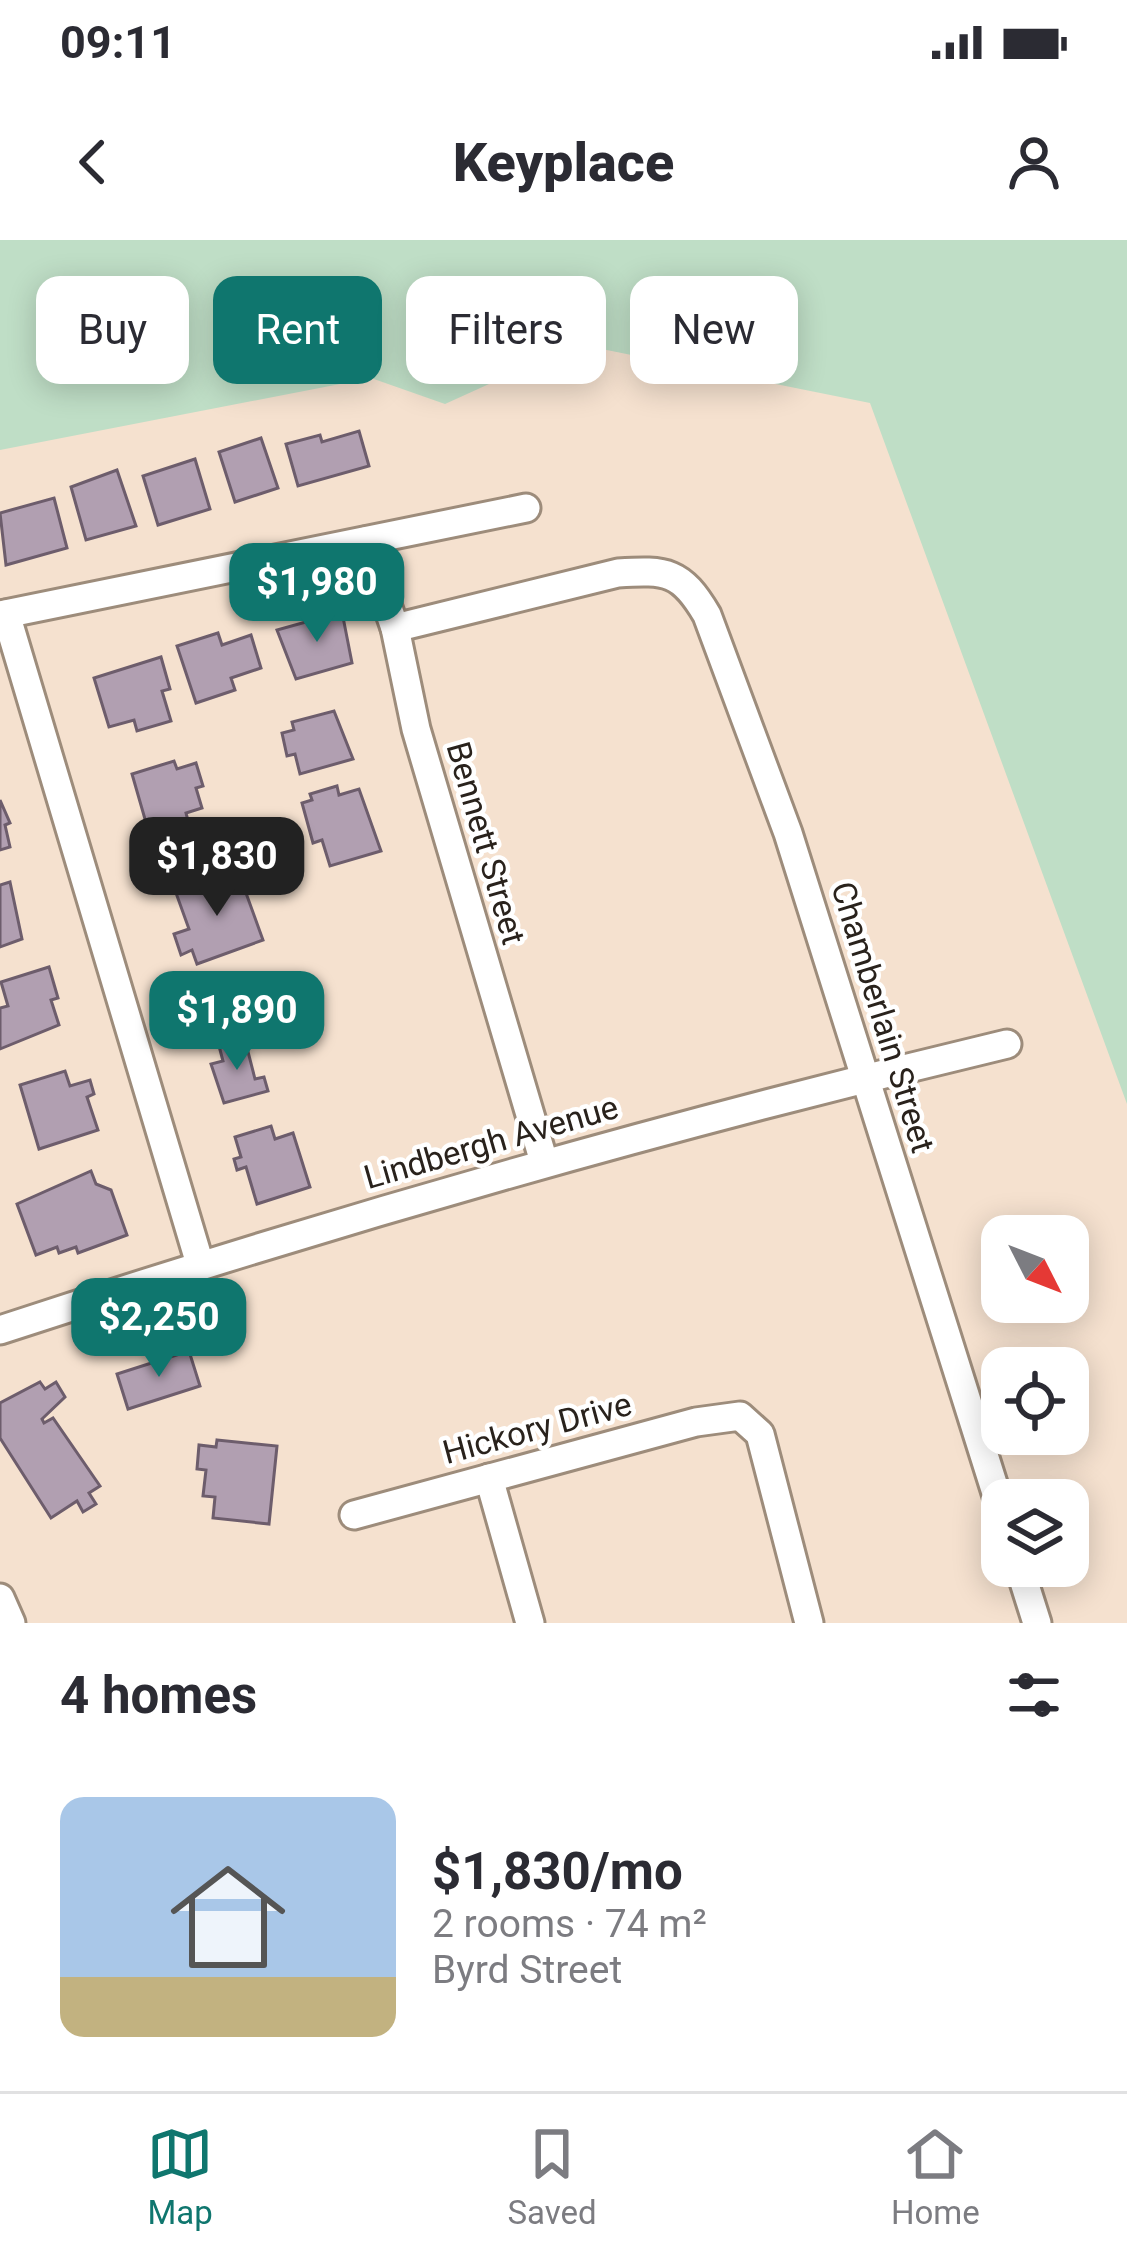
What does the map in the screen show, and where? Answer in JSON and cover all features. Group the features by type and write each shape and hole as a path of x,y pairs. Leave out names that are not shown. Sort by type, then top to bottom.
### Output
{"street":[{"path":"200,1264 3,614 526,508"},
{"name":"Bennett Street","path":"365,541 394,628 416,729 544,1162"},
{"name":"Chamberlain Street","path":"394,628 618,573 655,570 678,578 707,615 788,833 992,1479"},
{"name":"Lindbergh Avenue","path":"0,1330 200,1264 544,1162 1007,1044"},
{"name":"Hickory Drive","path":"354,1515 696,1422 740,1416 760,1434 808,1623"},
{"path":"489,1478 530,1623"},
{"path":"1026,1587 1037,1623"},
{"path":"0,1598 11,1623"}],"green space":[{"path":"0,240 1127,240 1127,1104 870,403 776,384 798,384 798,276 630,276 630,355 606,350 606,276 406,276 406,384 489,384 445,404 382,382 382,276 213,276 213,384 340,384 0,450"}],"building":[{"path":"359,431 369,466 298,486 286,444 320,435 322,442"},
{"path":"261,438 278,488 235,502 219,452"},
{"path":"195,459 210,509 158,525 143,476"},
{"path":"117,470 136,526 86,540 71,487"},
{"path":"54,498 67,548 6,565 0,513"},
{"path":"342,612 352,663 296,679 277,630"},
{"path":"218,633 222,645 251,635 261,668 231,678 235,690 196,703 177,646"},
{"path":"161,657 170,689 162,691 171,721 137,731 134,720 109,727 94,678"},
{"path":"334,711 353,759 300,774 295,754 287,756 282,733 294,730 292,722"},
{"path":"174,761 177,769 196,763 203,786 196,788 202,808 186,813 192,836 153,847 132,774"},
{"path":"337,786 339,795 359,789 381,851 330,866 322,840 313,843 302,803 312,800 310,794"},
{"path":"0,800 10,823 5,825 10,847 0,850"},
{"path":"238,871 263,940 197,964 192,950 181,955 174,934 189,929 176,893"},
{"path":"10,882 22,939 0,947 0,885"},
{"path":"49,967 58,998 51,1000 59,1025 0,1049 0,1008 8,1006 1,982"},
{"path":"245,1040 255,1079 264,1077 268,1091 224,1103 211,1064 223,1061 219,1046"},
{"path":"65,1071 70,1086 90,1080 94,1094 87,1097 98,1130 39,1149 20,1085"},
{"path":"271,1126 275,1139 293,1133 310,1187 257,1204 246,1167 237,1170 234,1159 241,1157 235,1137"},
{"path":"91,1171 96,1184 111,1190 127,1235 78,1253 76,1247 59,1253 57,1247 36,1255 17,1204"},
{"path":"189,1351 200,1386 128,1409 117,1374"},
{"path":"40,1382 45,1389 56,1382 65,1397 42,1419 44,1423 53,1418 100,1486 89,1493 96,1504 83,1512 77,1501 51,1518 0,1438 0,1403"},
{"path":"217,1440 277,1446 269,1524 213,1518 215,1497 203,1496 206,1470 197,1469 199,1445 216,1447"}]}
